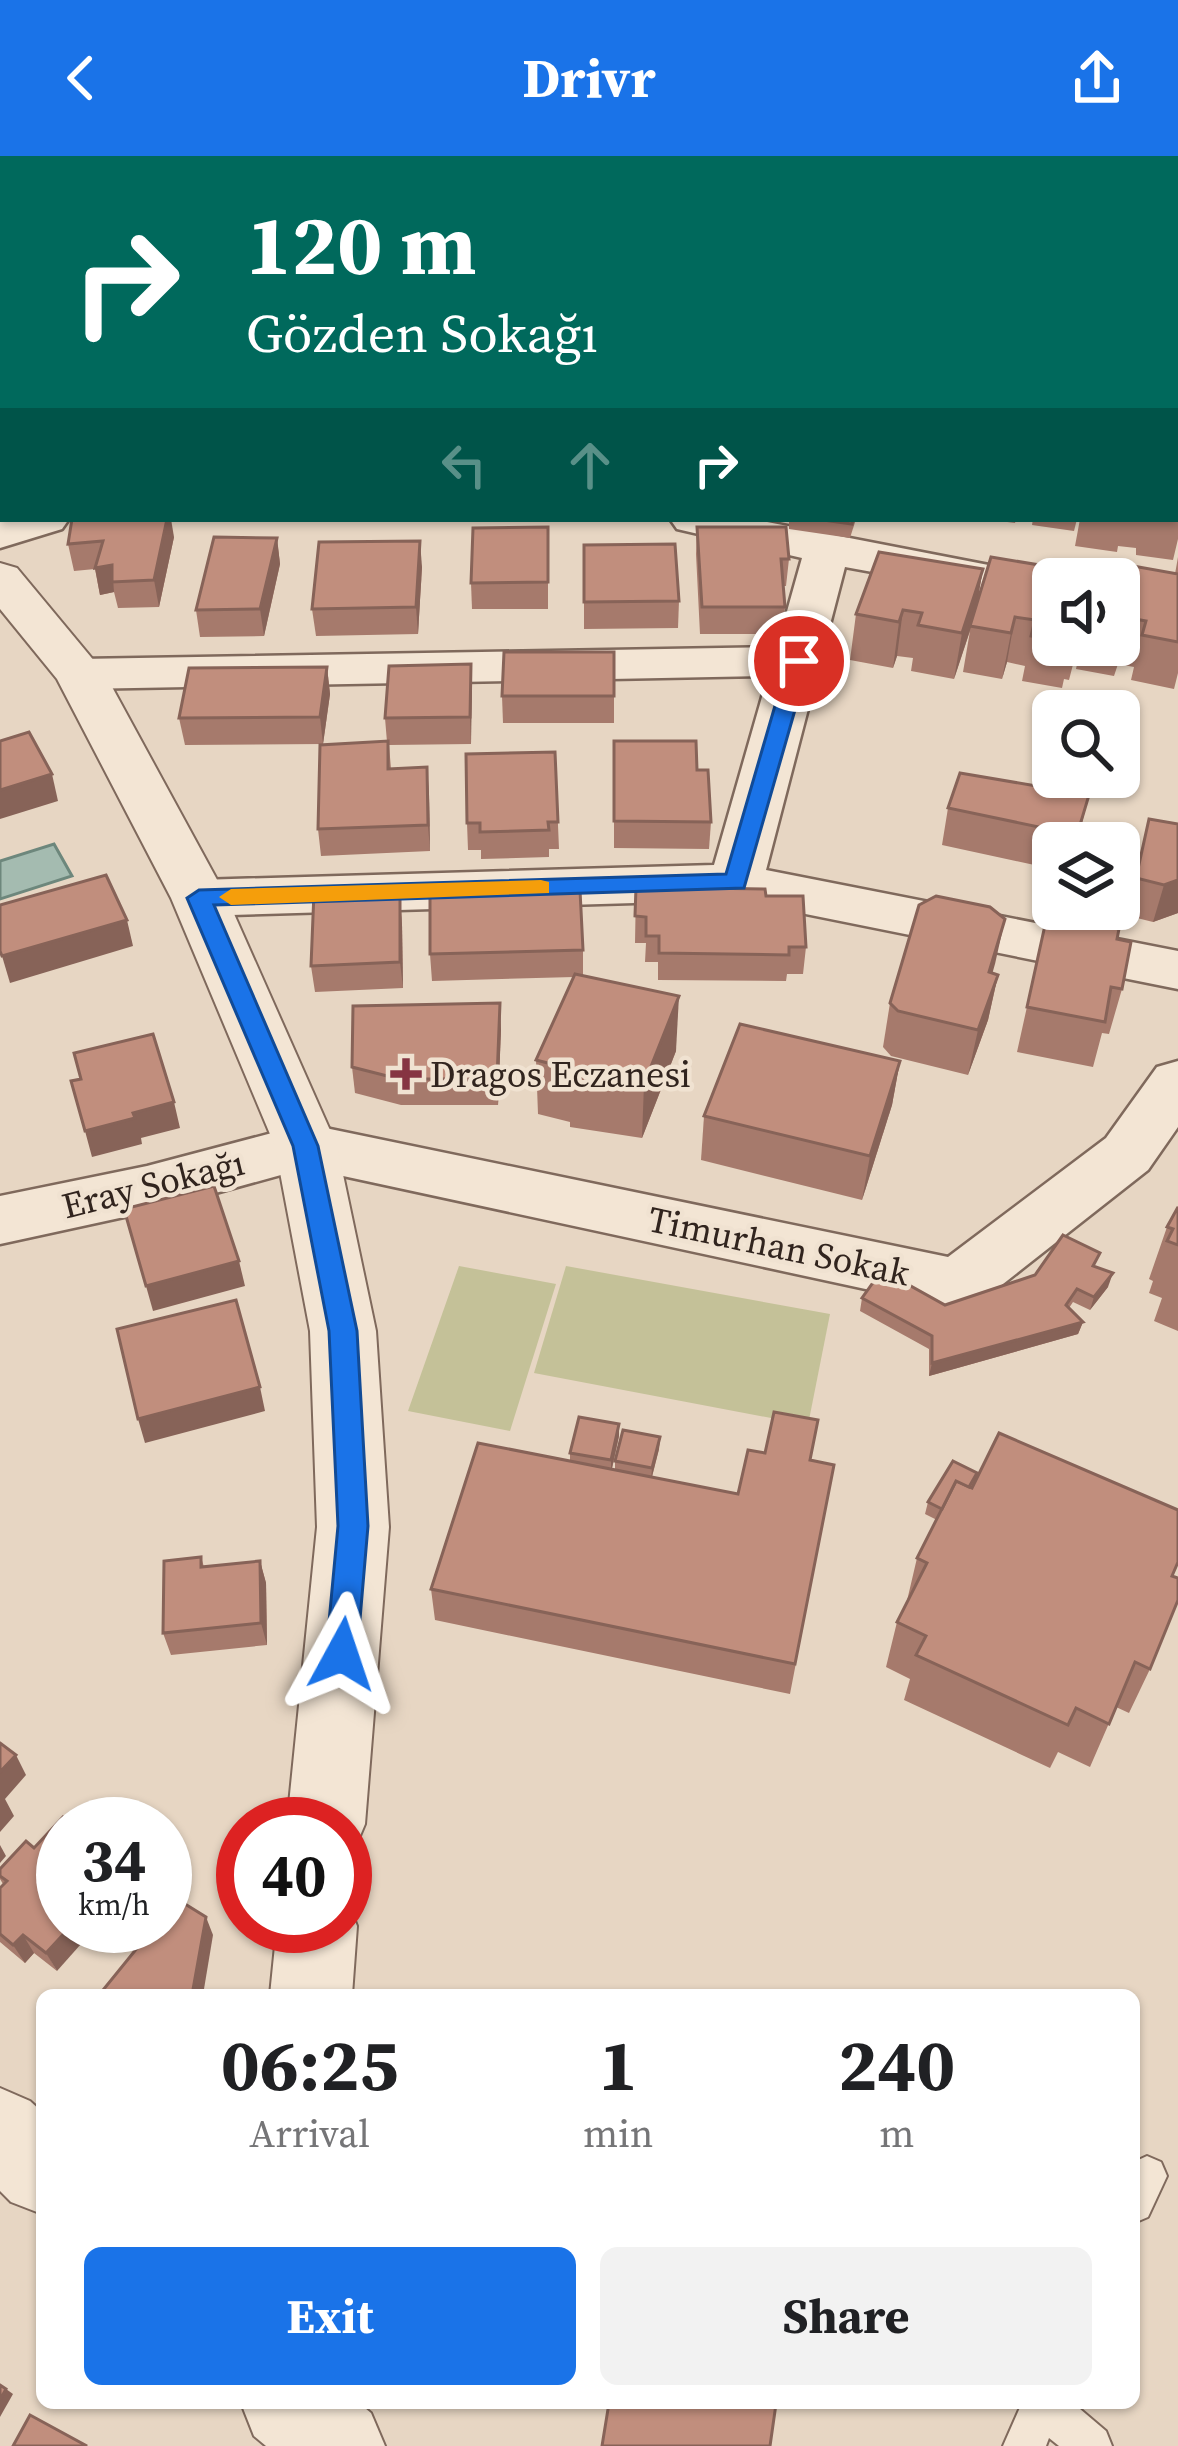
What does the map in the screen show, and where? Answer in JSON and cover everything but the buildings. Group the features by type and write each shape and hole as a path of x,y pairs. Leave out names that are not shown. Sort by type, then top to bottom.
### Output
{"street":[{"path":"0,534 37,522"},
{"path":"742,525 827,550 1032,586"},
{"path":"736,882 827,550"},
{"path":"0,578 80,674 199,898 305,1146 343,1331 353,1526 328,1797"},
{"path":"80,674 799,661"},
{"path":"199,898 736,882 1178,970"},
{"name":"Timurhan Sokak","path":"305,1146 958,1284 1126,1154 1178,1082"},
{"name":"Eray Sokağı","path":"0,1220 147,1189 305,1146"},
{"path":"312,1989 315,1953"},
{"path":"0,2132 36,2165"},
{"path":"264,2446 273,2409"},
{"path":"294,2409 338,2446"}],"lane":[{"path":"1024,2446 1041,2409"},
{"path":"1049,2409 1091,2446"}],"shaded area":[{"path":"54,844 72,876 0,899 0,861"},
{"path":"459,1266 556,1284 510,1431 408,1411"},
{"path":"566,1266 830,1314 808,1425 534,1373"}],"slow traffic":[{"path":"231,897 541,888"}],"place":[{"name":"Dragos Eczanesi","path":"406,1074"}],"route":[{"path":"342,1654 353,1526 343,1331 305,1146 199,898 736,882 799,661"}]}
